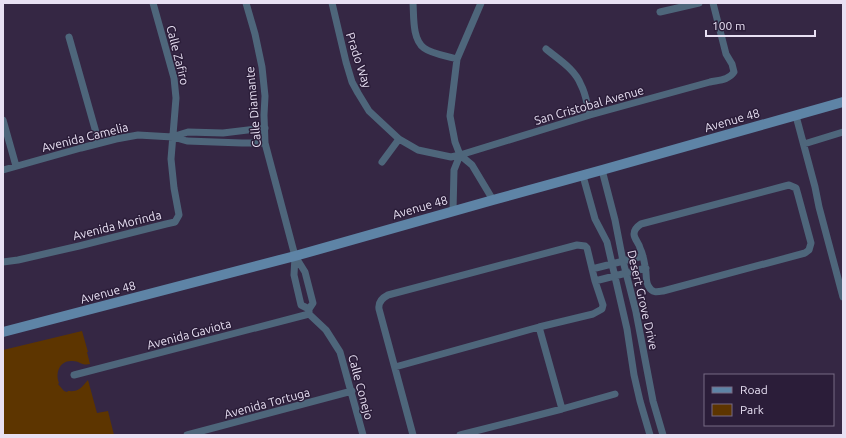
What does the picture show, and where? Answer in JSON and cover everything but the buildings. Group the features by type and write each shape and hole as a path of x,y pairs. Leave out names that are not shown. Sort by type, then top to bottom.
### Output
{"main road":[{"name":"Avenue 48","path":"3,332 295,256 843,102"}],"street":[{"name":"Calle Zafiro","path":"153,3 174,78 176,98 173,137"},
{"name":"Calle Diamante","path":"246,3 255,34 262,67 265,96 265,142 295,256"},
{"name":"Prado Way","path":"332,3 352,82 369,111 399,139 418,150 451,157 460,155"},
{"path":"413,3 415,30 420,43 424,48 457,59"},
{"path":"481,3 457,59 450,116 455,142 460,155 472,165 493,200"},
{"path":"660,12 699,3"},
{"name":"San Cristobal Avenue","path":"460,155 590,115 725,79 731,76 734,72 732,64 726,54 713,3"},
{"path":"69,37 100,143"},
{"path":"546,49 571,70 578,78 582,85 590,115"},
{"path":"796,116 843,297"},
{"path":"3,120 16,166"},
{"name":"Avenida Camelia","path":"173,137 188,132 223,133 265,128"},
{"path":"231,132 231,142"},
{"path":"804,144 843,132"},
{"name":"Avenida Camelia","path":"3,170 100,143 138,135 173,137 187,141 265,142"},
{"name":"Avenida Morinda","path":"3,262 79,246 175,222 179,215 171,159 173,137"},
{"path":"382,162 399,139"},
{"path":"454,211 454,170 460,155"},
{"name":"Desert Grove Drive","path":"602,170 615,220 625,273 636,312 653,401 663,435"},
{"name":"Desert Grove Drive","path":"583,176 595,219 607,242 627,329 634,375 650,435"},
{"path":"789,185 796,188 811,243 809,250 805,252 657,292 649,288 647,284 646,268 643,256 634,235 634,232 641,224 789,185"},
{"path":"607,242 618,239"},
{"path":"395,367 539,327 593,314 599,311 602,309 603,305 595,281 587,248 585,246 577,245 388,295 379,302 379,309 413,435"},
{"path":"295,256 305,272 313,302 309,311"},
{"name":"Calle Conejo","path":"295,256 294,275 302,305 326,330 340,352 363,435"},
{"path":"592,269 643,256"},
{"path":"595,281 646,268"},
{"name":"Avenida Gaviota","path":"74,375 309,311"},
{"path":"539,327 562,409"},
{"name":"Avenida Tortuga","path":"187,435 352,391"},
{"path":"460,435 615,394"}],"green space":[{"path":"82,331 90,364 84,364 76,361 64,363 58,372 58,384 64,391 75,391 80,389 88,380 97,413 108,411 114,435 3,435 3,350"}]}
